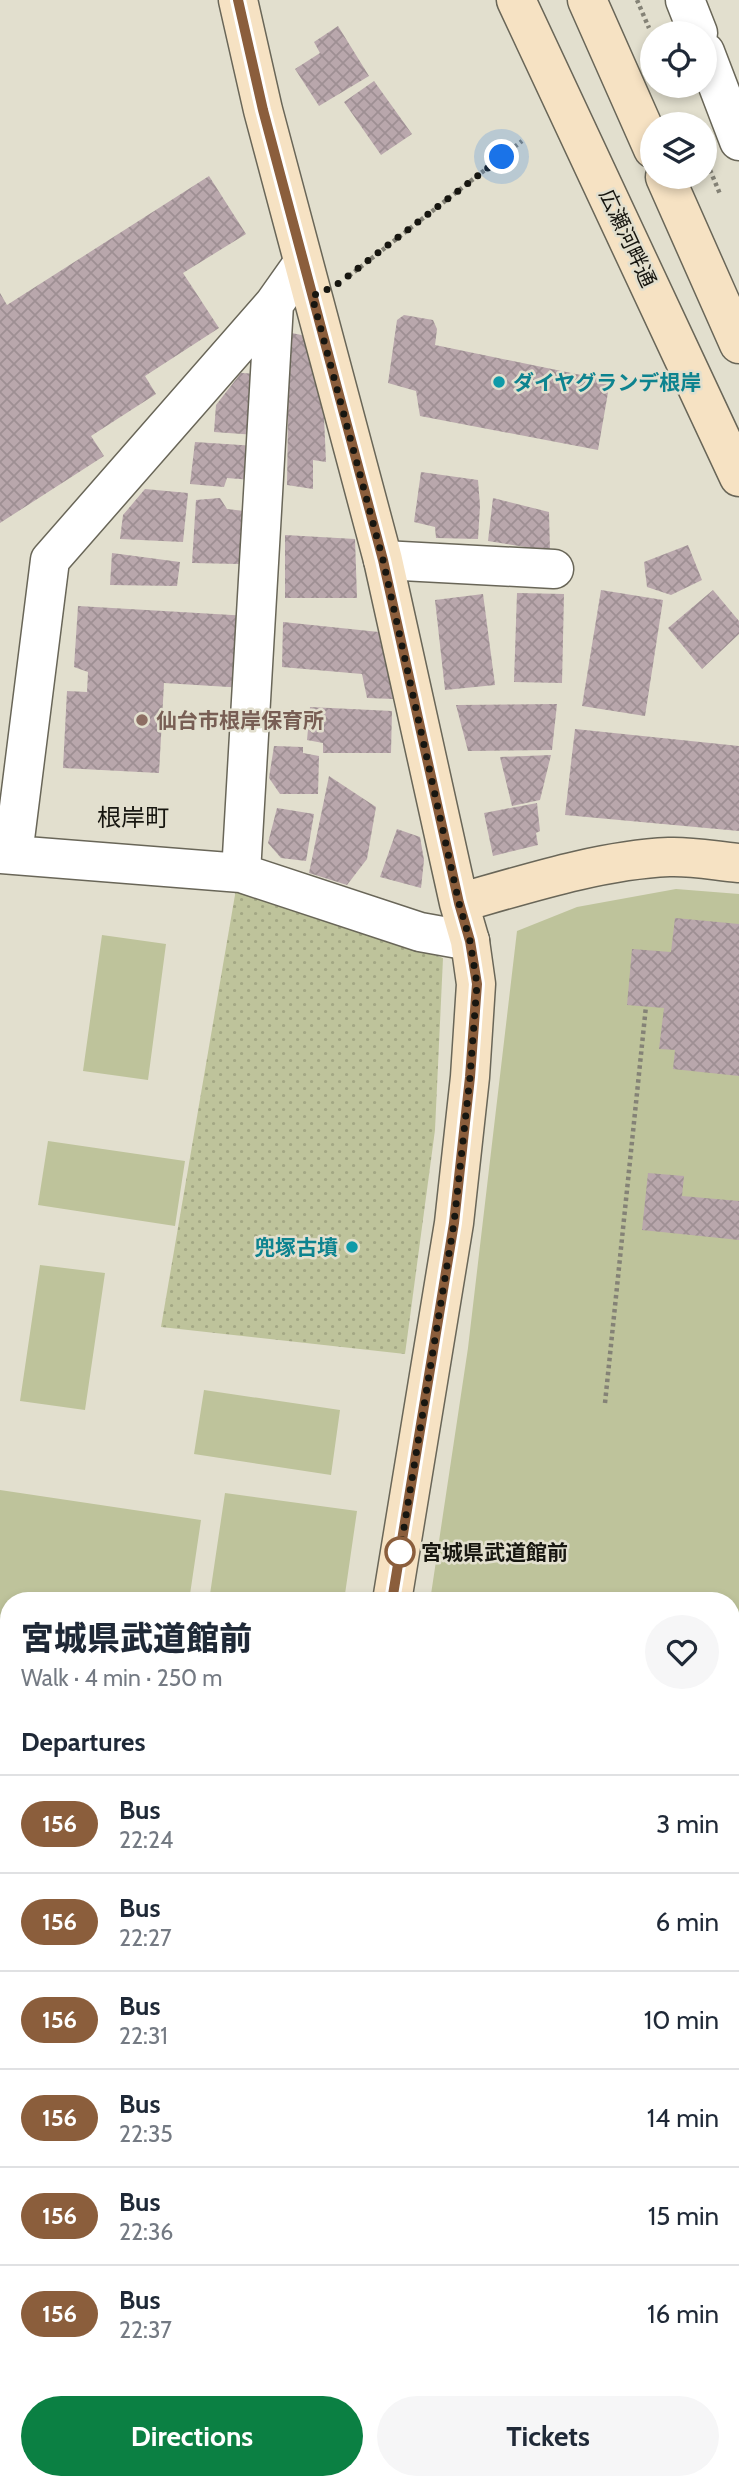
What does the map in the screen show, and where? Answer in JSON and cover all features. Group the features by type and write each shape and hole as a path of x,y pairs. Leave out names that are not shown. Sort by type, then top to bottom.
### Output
{"street":[{"path":"238,0 263,110 383,560 459,903 470,941 477,984 454,1223 393,1592"},
{"name":"広瀬河畔通","path":"516,0 739,477"},
{"path":"587,0 640,120"},
{"path":"685,0 693,21"},
{"path":"717,83 739,141"},
{"path":"670,189 739,344"},
{"path":"307,279 274,304 50,560 6,855 241,873 420,932 470,941"},
{"path":"241,873 274,304"},
{"path":"383,560 554,569"},
{"path":"459,903 612,864 670,857 739,863"}],"path":[{"path":"637,0 646,21"},
{"path":"307,279 335,286 522,141"},
{"path":"605,1403 646,1006"}],"green space":[{"path":"255,888 443,958 435,1130 405,1354 161,1327 236,889"},
{"path":"676,889 739,894 739,1592 431,1592 468,1348 517,931 577,907"},
{"path":"102,935 166,944 148,1080 83,1071"},
{"path":"48,1141 185,1161 175,1226 38,1205"},
{"path":"40,1265 105,1273 85,1410 20,1401"},
{"path":"204,1390 340,1410 331,1475 194,1454"},
{"path":"0,1490 201,1520 190,1592 0,1592"},
{"path":"225,1493 357,1511 345,1592 210,1592"}],"building":[{"path":"338,26 369,76 319,106 295,69 320,53 314,42"},
{"path":"374,81 412,134 381,155 344,102"},
{"path":"209,176 246,234 183,273 219,328 145,376 156,394 91,436 104,456 0,523 0,293 7,305"},
{"name":"ダイヤグランデ根岸","path":"404,315 433,320 437,329 435,345 610,381 598,450 420,416 416,391 388,383 397,320"},
{"path":"292,333 306,336 323,395 326,462 313,460 313,489 287,485 289,342"},
{"path":"241,373 260,374 256,435 214,432 216,405"},
{"path":"195,442 256,446 252,480 227,478 224,487 190,484"},
{"path":"421,472 478,480 478,539 436,538 435,527 414,522"},
{"path":"145,489 188,493 183,542 120,539 123,515"},
{"path":"220,498 227,509 253,512 239,564 192,563 196,500"},
{"path":"493,498 549,512 550,551 488,541"},
{"path":"285,535 355,539 357,598 285,598"},
{"path":"688,545 702,580 671,595 647,587 644,562"},
{"path":"112,553 180,562 177,586 110,585"},
{"path":"601,590 663,600 645,716 582,706"},
{"path":"713,590 739,621 739,634 702,669 668,628"},
{"path":"517,593 564,594 562,683 514,682"},
{"path":"483,594 495,685 445,690 435,600"},
{"path":"78,606 249,616 245,688 164,683 159,773 63,768 67,691 87,692 88,672 74,667"},
{"path":"283,622 379,632 394,699 367,698 362,674 282,667"},
{"path":"557,704 552,750 468,751 456,705"},
{"path":"310,707 392,711 391,753 323,753 323,743 307,740"},
{"path":"575,729 739,746 739,831 565,815"},
{"path":"274,746 303,747 303,753 319,756 318,794 280,794 269,778"},
{"path":"551,755 540,800 512,806 500,757"},
{"path":"329,776 376,807 367,859 347,885 309,873"},
{"path":"537,803 540,831 536,833 538,845 493,856 484,813"},
{"path":"277,808 314,814 306,861 281,858 268,843"},
{"path":"397,829 420,837 424,860 421,888 380,877"},
{"path":"675,918 739,924 739,1076 673,1069 675,1050 659,1049 664,1008 627,1005 632,949 671,952"},
{"path":"648,1173 684,1176 682,1196 739,1201 739,1240 642,1230"}],"bus line":[{"name":"156","path":"238,0 263,110 383,560 459,903 470,941 477,984 454,1223 393,1592"}],"place":[{"name":"ダイヤグランデ根岸","path":"499,382"},
{"name":"仙台市根岸保育所","path":"142,720"},
{"name":"兜塚古墳","path":"352,1247"},
{"name":"宮城県武道館前","path":"400,1552"}],"district":[{"name":"根岸町","path":"133,817"}],"route":[{"path":"400,1552 454,1223 477,984 470,941 459,903 383,560 312,296 335,286 502,157"}]}
